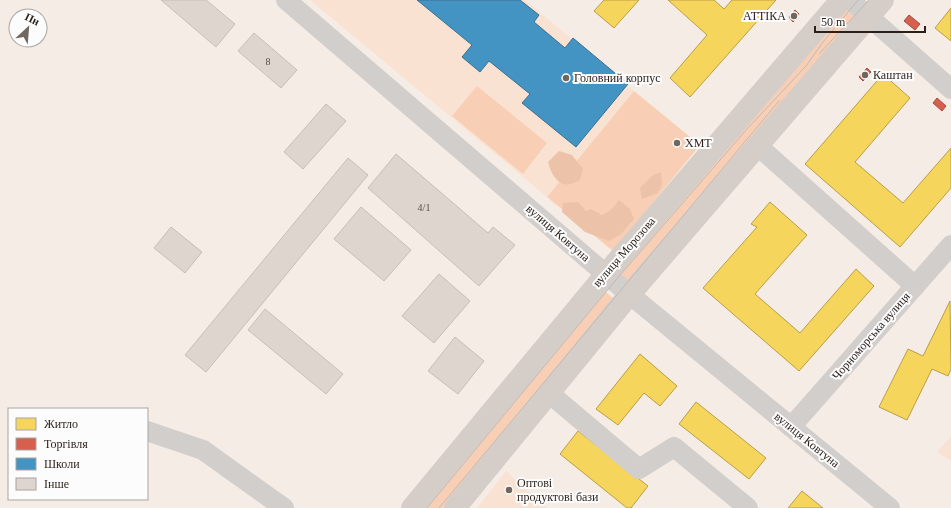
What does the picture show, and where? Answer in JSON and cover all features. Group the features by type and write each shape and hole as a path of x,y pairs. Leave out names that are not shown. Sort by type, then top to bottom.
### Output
{"main road":[{"name":"вулиця Морозова","path":"412,508 606,274 841,0"},
{"path":"455,508 630,294 883,0"}],"street":[{"name":"вулиця Ковтуна","path":"286,0 606,274 791,428 890,508"},
{"path":"850,0 951,89"},
{"path":"758,146 915,286"},
{"name":"Чорноморська вулиця","path":"791,428 951,245"},
{"path":"549,393 639,469 674,447 748,508"},
{"path":"148,431 203,450 284,508"}],"shaded area":[{"path":"310,0 525,0 634,91 547,197"},
{"path":"842,7 859,21 629,289 611,274"},
{"path":"477,86 547,143 523,174 452,116"},
{"path":"634,91 700,145 613,251 547,197"},
{"path":"559,151 572,155 583,169 580,180 574,183 563,184 556,179 548,162"},
{"path":"661,172 662,184 658,193 642,199 640,188 652,176"},
{"path":"619,200 630,209 634,219 621,234 609,241 585,232 562,212 563,203 578,202 586,211 591,209 602,215 611,210"},
{"path":"601,288 618,302 446,508 422,508"},
{"path":"951,436 951,461 937,452"},
{"name":"Оптові продуктові бази","path":"506,471 547,508 477,508"}],"building: Житло":[{"path":"604,0 639,0 614,28 594,11"},
{"path":"668,0 714,0 724,9 732,0 776,0 690,97 670,78 707,35"},
{"path":"951,8 951,41 935,28"},
{"path":"883,74 910,98 855,162 903,203 951,148 951,188 900,247 805,164"},
{"path":"770,202 807,235 755,294 800,333 856,269 874,286 799,371 703,288 757,227 751,224"},
{"path":"950,301 951,369 948,376 932,369 907,420 879,407 908,349 923,356"},
{"path":"640,354 677,386 660,406 644,393 618,425 596,409"},
{"path":"696,402 766,458 749,479 679,424"},
{"path":"578,431 648,486 631,508 627,508 560,454"},
{"path":"802,491 823,508 788,508"}],"building: Торгівля":[{"name":"АТТІКА","path":"795,10 799,14 793,22 789,17"},
{"path":"909,15 920,24 915,30 904,21"},
{"path":"867,68 871,72 863,81 859,77"},
{"path":"937,98 946,106 942,111 933,103"}],"building: Школи":[{"name":"Головний корпус","path":"417,0 520,0 539,15 534,22 565,48 573,38 628,84 576,147 522,103 530,94 489,61 480,72 462,57 472,45"}],"building: Інше":[{"path":"161,0 206,0 235,24 216,47"},
{"path":"254,33 297,70 281,88 238,51"},
{"path":"326,104 346,121 303,169 284,152"},
{"path":"396,154 488,233 493,227 515,245 479,286 368,188"},
{"path":"348,158 368,175 206,372 185,355"},
{"path":"361,207 411,250 384,281 334,239"},
{"path":"171,227 202,252 185,273 154,248"},
{"path":"439,274 470,301 434,343 402,316"},
{"path":"265,309 343,374 326,394 248,330"},
{"path":"455,337 484,361 458,394 428,371"}],"tram line":[{"path":"427,508 615,281 747,129 806,66 823,42 858,0"},
{"path":"819,54 869,0"},
{"path":"439,508 779,101"}],"place":[{"name":"АТТІКА","path":"794,16"},
{"name":"Каштан","path":"865,75"},
{"name":"Головний корпус","path":"566,78"},
{"name":"ХМТ","path":"677,143"},
{"name":"Оптові продуктові бази","path":"509,490"}]}
